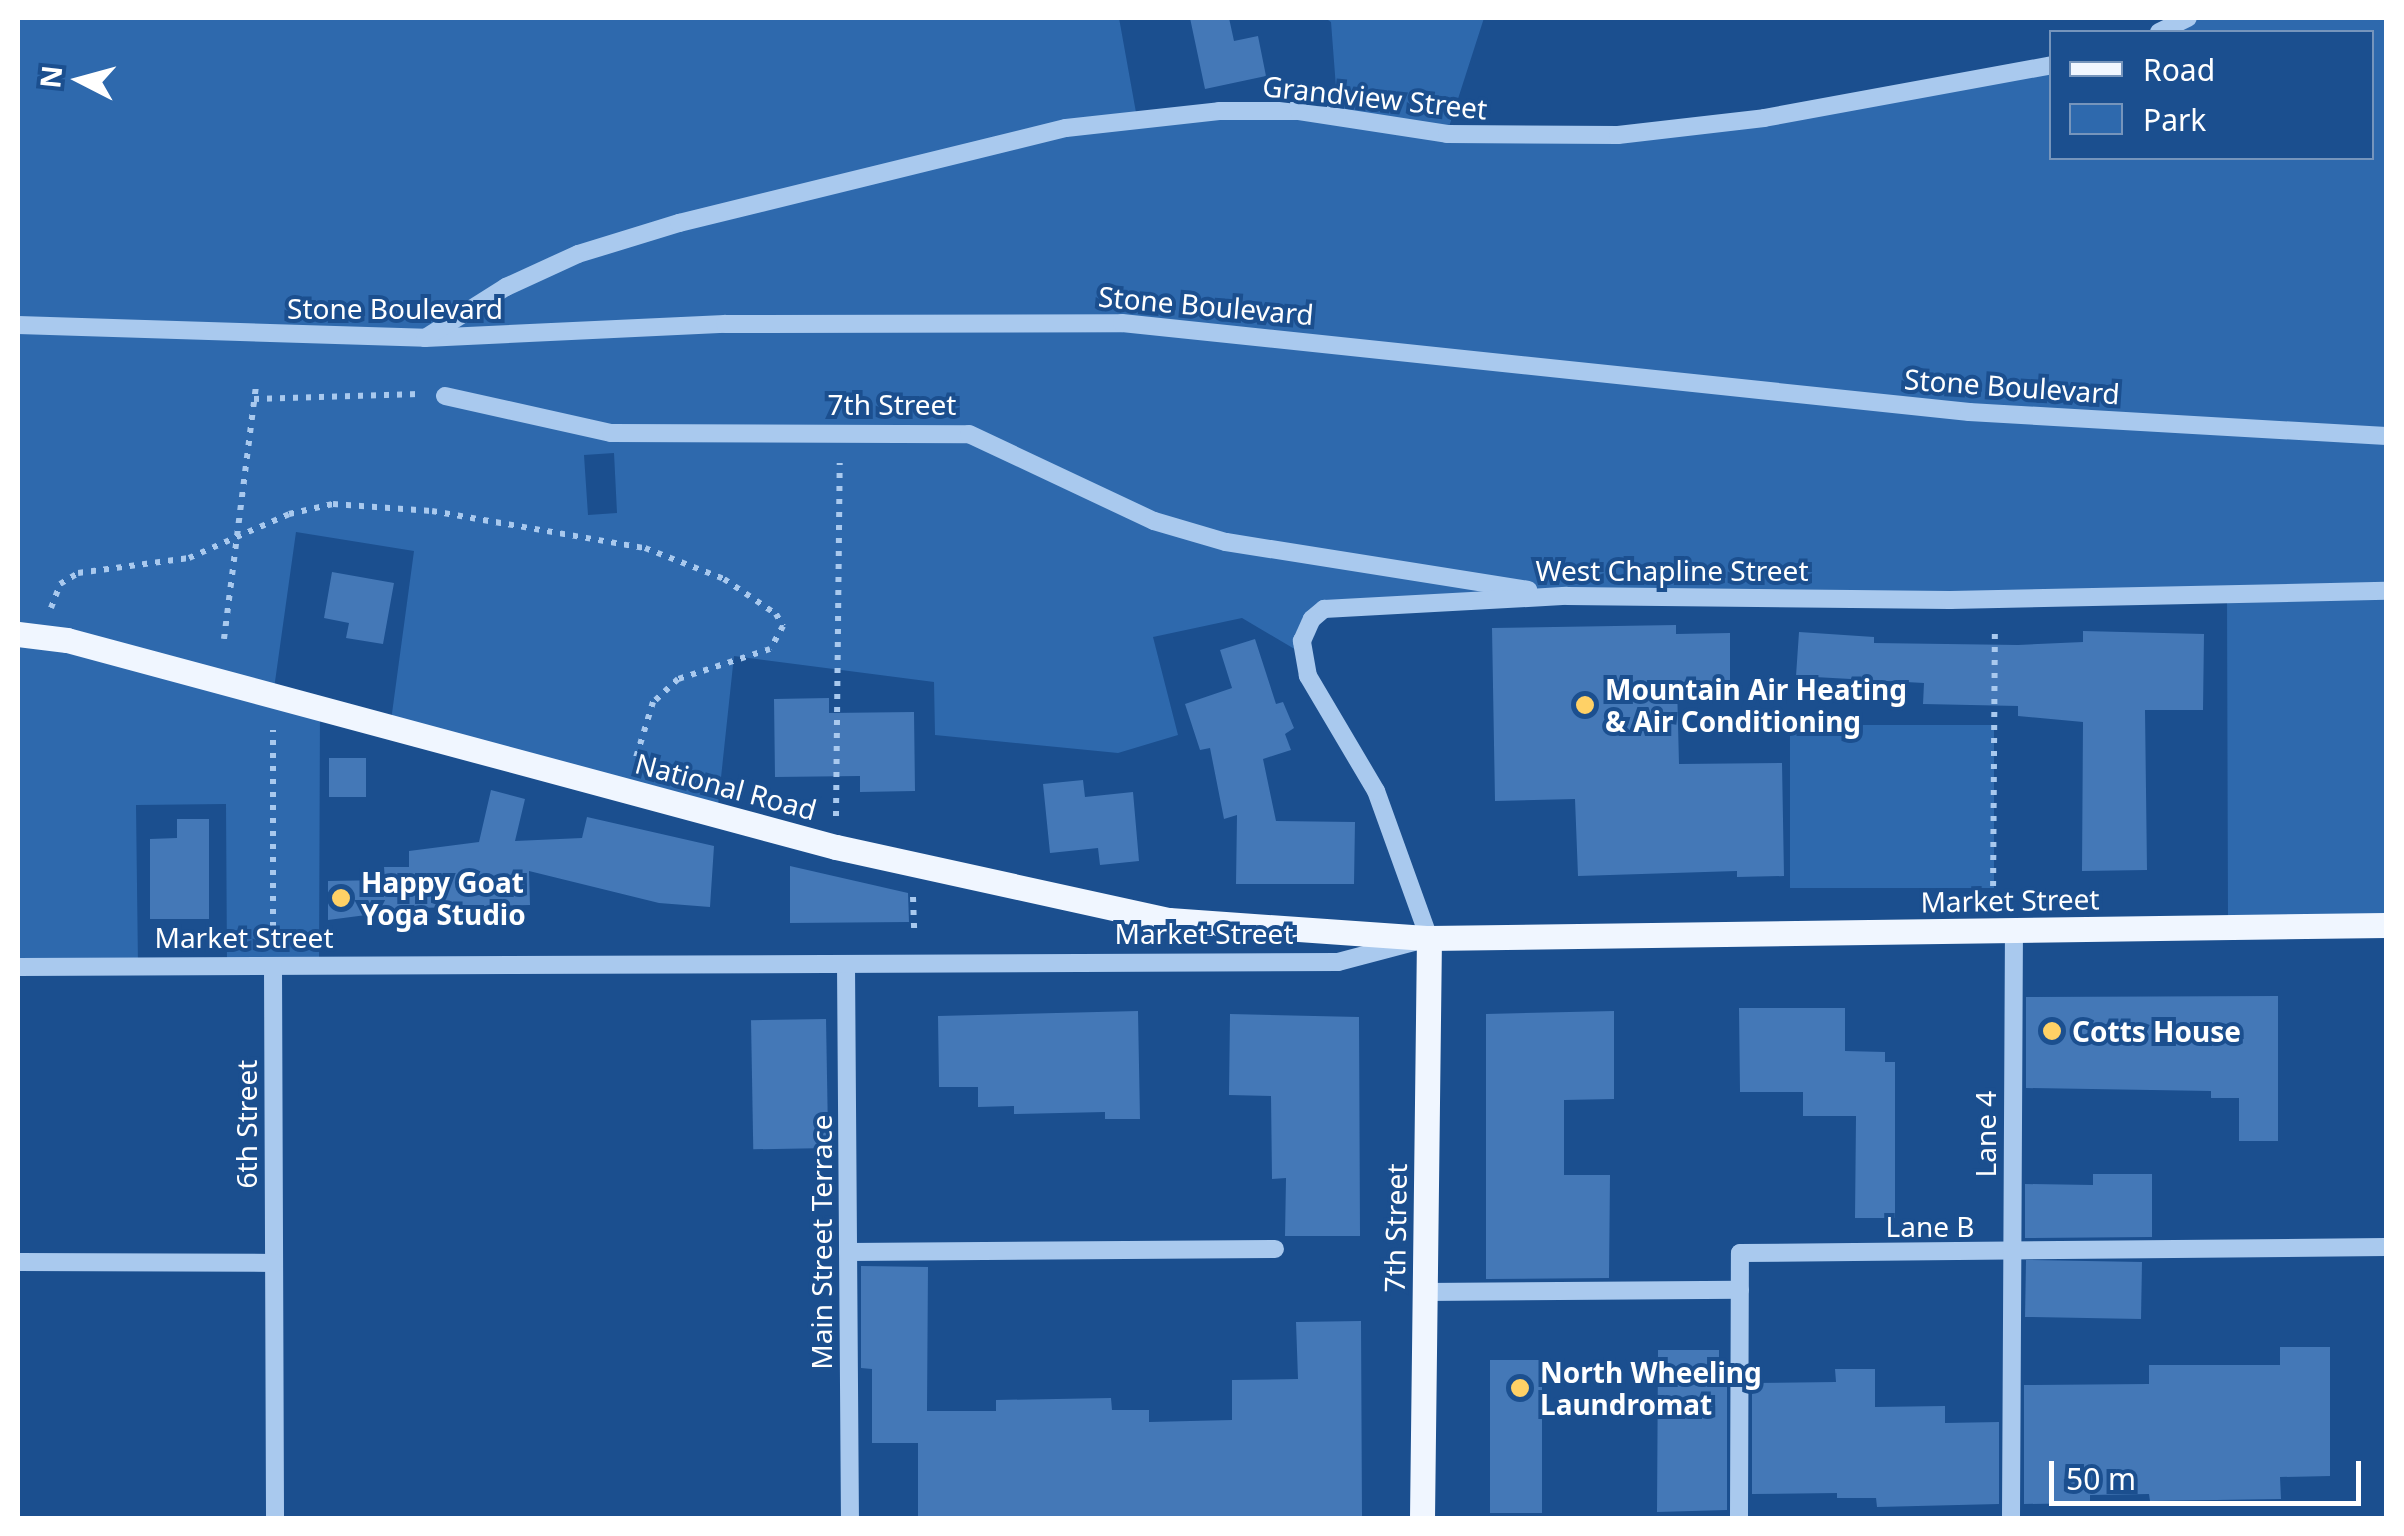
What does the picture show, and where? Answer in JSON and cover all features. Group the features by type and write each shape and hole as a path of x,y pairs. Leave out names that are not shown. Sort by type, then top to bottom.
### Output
{"main road":[{"name":"National Road","path":"18,634 46,638 836,847 1169,920 1429,938"},
{"name":"Market Street","path":"1429,938 2386,925"},
{"name":"7th Street","path":"1422,1518 1429,938"}],"street":[{"path":"2163,30 2188,18"},
{"name":"Grandview Street","path":"424,338 506,286 578,254 680,223 1066,128 1219,111 1300,111 1447,134 1526,140 1618,136 1764,118 2049,65"},
{"name":"Stone Boulevard","path":"18,325 424,338 744,324 1122,323 1969,412 2386,436"},
{"name":"7th Street","path":"445,396 582,430 969,434 1154,521 1226,542 1567,596"},
{"name":"West Chapline Street","path":"1429,938 1376,791 1308,676 1306,627 1324,609 1344,604 1567,596 1995,598 2386,591"},
{"name":"Lane 4","path":"2004,930 2012,1254 2011,1518"},
{"name":"Market Street","path":"18,966 1338,962 1429,938"},
{"name":"Main Street Terrace","path":"846,965 850,1518"},
{"name":"6th Street","path":"273,966 275,1518"},
{"name":"Lane B","path":"1739,1518 1740,1252 2012,1254 2386,1246"},
{"path":"848,1252 1275,1249"},
{"path":"18,1262 274,1263"},
{"path":"1424,1292 1740,1290"}],"path":[{"path":"224,639 256,387"},
{"path":"254,399 445,396"},
{"path":"836,847 840,434"},
{"path":"46,638 53,595 78,573 140,568 236,540 289,514 333,504 432,511 663,554 724,579 776,614 781,637 770,649 678,678 653,702 641,724 629,791"},
{"path":"1995,598 2004,930"},
{"path":"273,730 273,966"},
{"path":"913,891 914,933"}],"green space":[{"path":"18,18 1119,18 1137,118 1338,114 1331,22 1325,18 1484,18 1447,133 1618,135 2049,65 2049,160 2374,160 2374,30 2163,30 2188,18 2386,18 2386,925 2228,927 2227,595 1682,594 1324,609 1303,654 1242,618 1153,637 1178,735 1118,753 935,735 934,682 734,656 717,815 390,728 414,551 296,532 273,696 320,709 319,967 227,967 226,804 136,805 138,966 18,967","holes":["614,453 617,513 588,515 584,455"]},
{"path":"1790,725 1994,725 1994,888 1790,888"}],"building":[{"path":"1190,18 1229,18 1234,41 1258,36 1266,76 1205,89"},
{"path":"332,572 394,583 383,644 346,638 349,623 324,618"},
{"path":"1676,625 1676,634 1730,633 1730,683 1677,684 1679,764 1782,763 1784,876 1737,877 1737,871 1578,876 1575,799 1495,801 1492,628"},
{"path":"2083,631 2204,634 2203,710 2145,710 2147,870 2082,871 2083,722 2018,716 2018,706 1923,704 1924,683 1796,676 1799,632 1874,637 1874,643 2018,645 2083,642"},
{"path":"1255,639 1276,704 1283,702 1294,728 1285,734 1291,750 1263,759 1276,821 1355,822 1354,884 1236,884 1237,815 1224,819 1210,748 1200,750 1185,704 1232,688 1220,650"},
{"path":"829,698 829,713 914,712 915,791 860,792 860,776 775,777 774,699"},
{"path":"329,758 366,758 366,797 329,797"},
{"path":"1083,780 1085,797 1133,792 1139,861 1100,865 1098,848 1050,853 1043,784"},
{"path":"491,790 525,799 515,841 582,838 587,817 714,846 710,907 659,903 529,871 530,905 420,908 328,920 328,881 385,880 384,867 409,867 409,851 479,842"},
{"path":"177,819 209,819 209,919 150,919 150,839 177,838"},
{"path":"790,866 908,893 909,922 790,923"},
{"path":"2278,996 2278,1141 2239,1141 2239,1098 2211,1098 2211,1091 2026,1088 2026,997"},
{"path":"1739,1008 1845,1008 1845,1051 1885,1052 1885,1062 1895,1062 1895,1218 1855,1218 1856,1116 1803,1116 1803,1092 1740,1092"},
{"path":"1138,1011 1140,1119 1105,1119 1105,1112 1014,1114 1014,1106 978,1107 978,1087 939,1087 938,1016"},
{"path":"1614,1011 1614,1099 1564,1100 1564,1175 1610,1175 1609,1278 1486,1279 1486,1014"},
{"path":"1230,1014 1359,1017 1360,1236 1285,1236 1286,1178 1272,1179 1271,1096 1229,1095"},
{"path":"826,1019 828,1148 753,1149 751,1020"},
{"path":"2093,1174 2152,1174 2152,1237 2025,1238 2025,1184 2093,1185"},
{"path":"2026,1260 2142,1262 2141,1319 2025,1317"},
{"path":"861,1266 928,1267 927,1411 996,1411 996,1400 1111,1398 1112,1410 1149,1410 1149,1422 1232,1420 1232,1380 1298,1379 1296,1322 1361,1321 1362,1517 918,1518 918,1443 872,1443 872,1369 861,1368"},
{"path":"2280,1347 2330,1347 2330,1476 2280,1477 2281,1499 2150,1501 2149,1494 2090,1495 2090,1503 2024,1504 2024,1385 2149,1384 2149,1365 2280,1365"},
{"path":"1658,1350 1719,1350 1719,1383 1727,1383 1727,1510 1657,1512"},
{"path":"1490,1360 1542,1360 1542,1513 1490,1513"},
{"path":"1835,1369 1875,1369 1875,1407 1945,1406 1945,1423 1999,1422 1999,1504 1877,1507 1876,1498 1837,1498 1837,1493 1752,1494 1752,1383 1836,1382"}],"place":[{"name":"Mountain Air Heating & Air Conditioning","path":"1585,705"},
{"name":"Happy Goat Yoga Studio","path":"341,898"},
{"name":"Cotts House","path":"2052,1031"},
{"name":"North Wheeling Laundromat","path":"1520,1388"}]}
